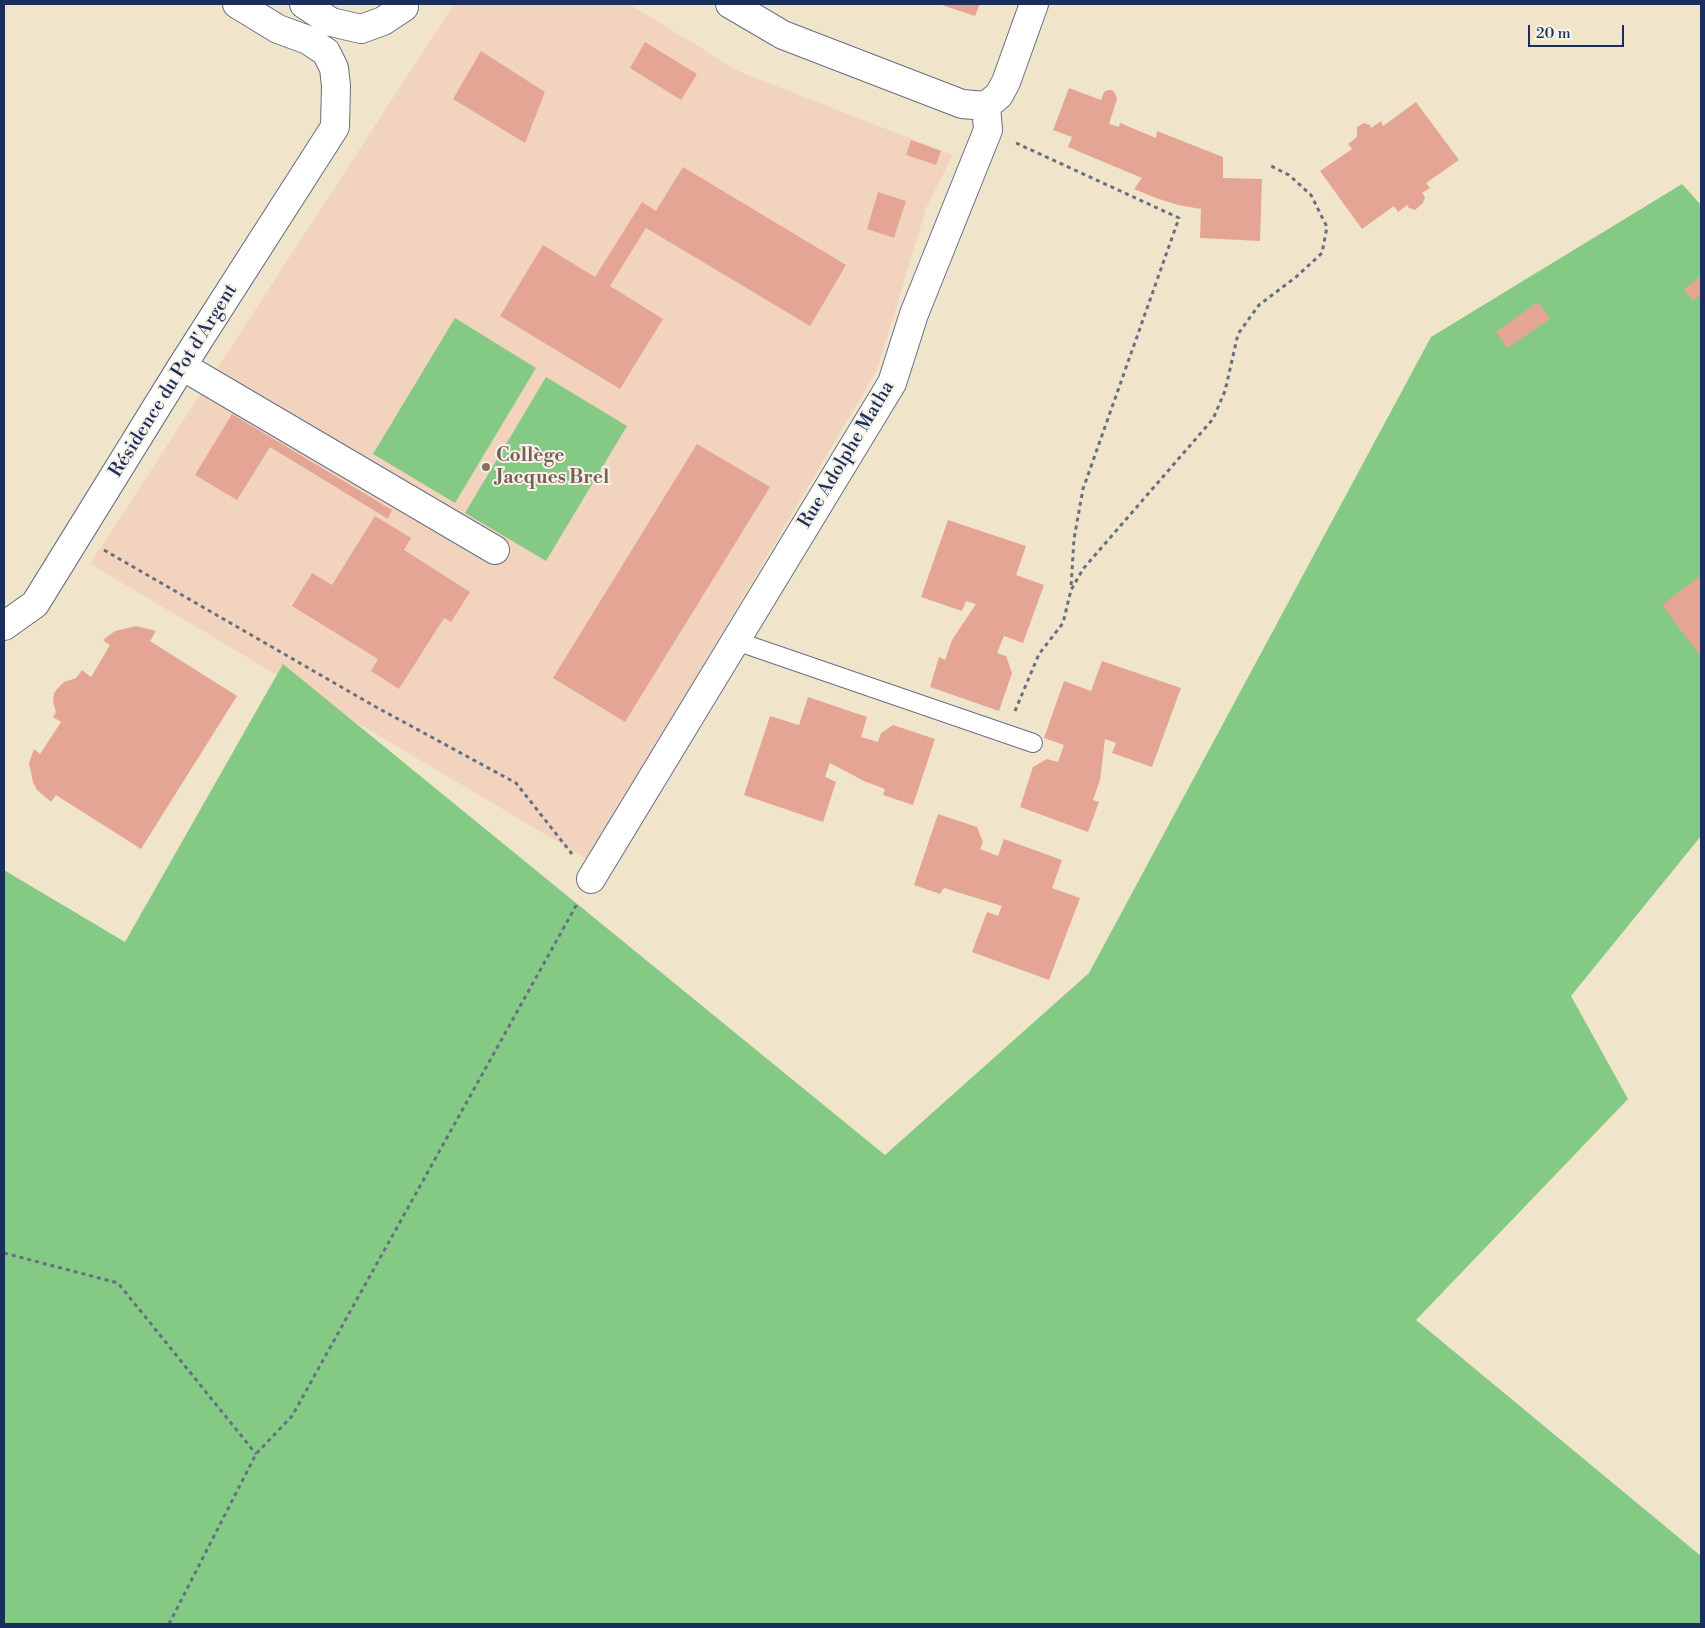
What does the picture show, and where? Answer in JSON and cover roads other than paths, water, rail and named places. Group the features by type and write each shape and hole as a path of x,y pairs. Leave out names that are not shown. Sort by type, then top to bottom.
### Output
{"street":[{"path":"237,4 278,29 308,40 326,52"},
{"path":"730,4 783,35 962,104 987,118"},
{"name":"Rue Adolphe Matha","path":"592,879 892,383 914,314 987,118 1006,82 1034,4"},
{"path":"310,7 325,30 326,52"},
{"path":"310,7 331,22 361,28 382,21 404,7"},
{"name":"Résidence du Pot d'Argent","path":"4,626 35,604 182,366 334,127 335,77 334,68 326,52"},
{"path":"182,366 495,550"}],"lane":[{"path":"736,640 1033,743"}],"place":[{"name":"Collège Jacques Brel","path":"486,467"}]}
